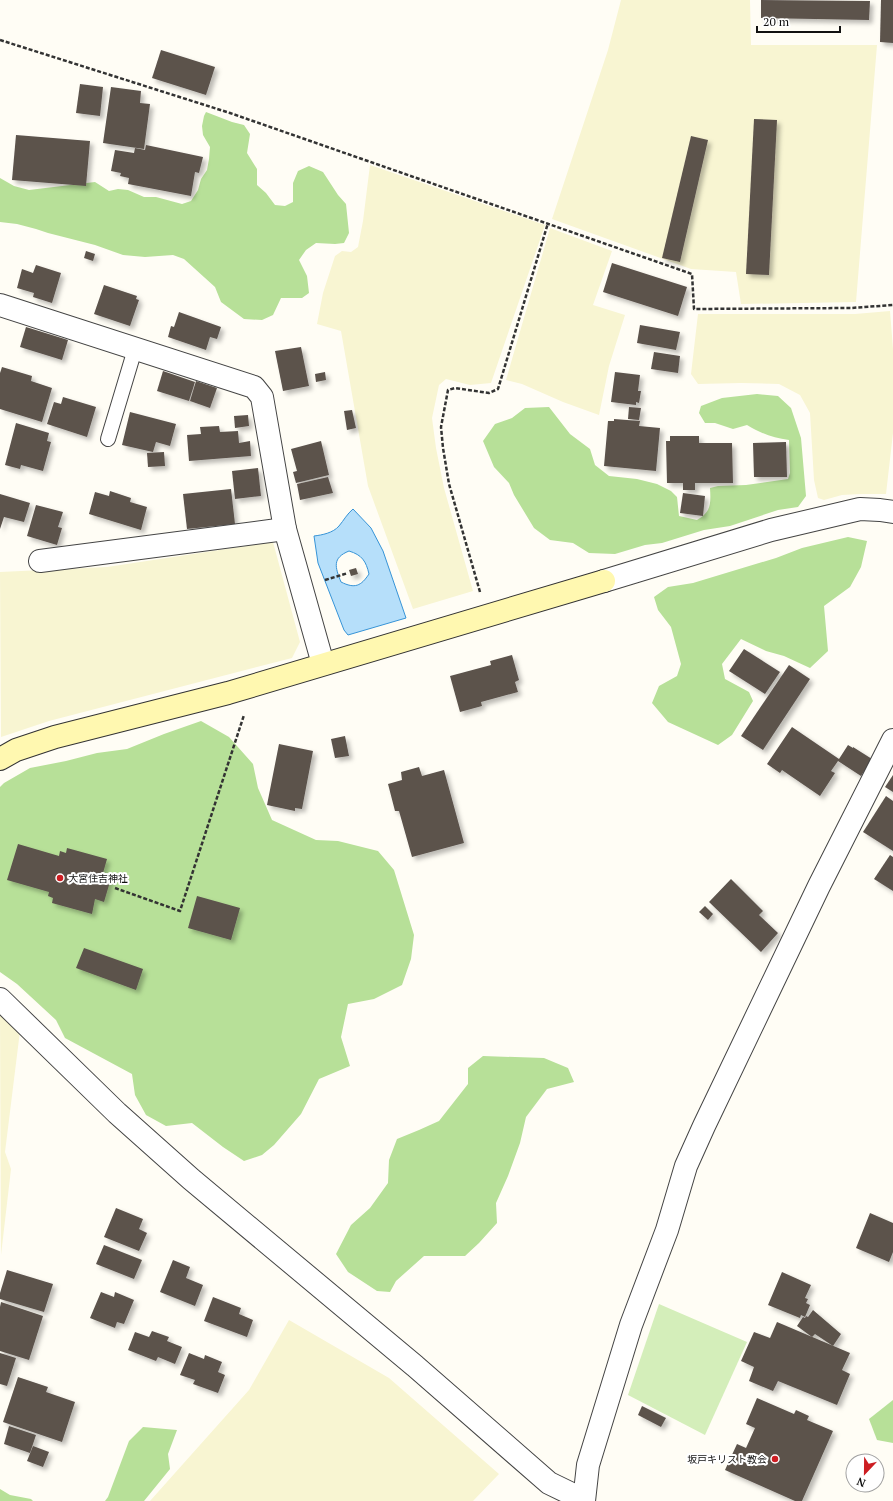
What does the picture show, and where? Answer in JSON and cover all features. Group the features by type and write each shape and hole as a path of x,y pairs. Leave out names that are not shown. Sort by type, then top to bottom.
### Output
{"street":[{"path":"0,305 254,387 262,397 285,530 323,664"},
{"path":"0,759 16,750 55,737 228,693 771,530 860,509 893,512"},
{"path":"40,562 285,530"},
{"path":"0,999 117,1113 191,1179 415,1366 549,1483 584,1501 588,1465 628,1332 667,1230 686,1166 819,886 893,740"}],"lane":[{"path":"108,439 135,349"}],"path":[{"path":"0,40 230,113 692,274 694,309 851,308 893,305"},
{"path":"487,616 449,484 441,427 443,413 448,390 455,388 489,393 498,389 548,223"},
{"path":"322,580 348,573"},
{"path":"115,888 180,911 247,708"}],"shaded area":[{"path":"621,0 750,0 751,45 877,45 856,302 741,304 736,272 691,269 552,219 608,50"},
{"path":"370,165 545,225 491,383 470,385 446,379 439,385 432,418 444,488 473,591 413,609 368,486 341,331 317,324 323,293 335,256 342,251 351,252 358,247"},
{"path":"550,228 612,251 593,305 625,315 609,366 599,415 563,402 522,384 506,380"},
{"path":"890,311 893,349 893,433 886,494 842,495 824,500 818,498 814,480 810,413 800,395 779,384 698,384 691,374 698,314 855,314"},
{"path":"273,542 300,642 292,658 49,721 1,737 0,572 107,567"},
{"path":"0,1013 20,1031 5,1152 11,1169 1,1255"},
{"path":"289,1320 389,1378 499,1474 473,1501 150,1501 249,1390"}],"green space":[{"path":"206,112 244,125 250,134 247,153 257,169 257,185 266,193 275,205 285,206 293,202 293,183 298,171 309,166 323,172 338,195 346,204 349,233 344,243 316,243 306,250 299,260 307,276 309,293 302,298 281,298 273,315 262,320 244,319 221,302 215,287 184,259 173,255 145,257 123,255 95,245 36,229 17,224 0,222 0,178 14,186 29,190 95,182 109,191 118,189 128,190 144,197 156,197 182,204 191,201 198,190 201,179 207,170 209,159 210,147 203,135 202,126"},
{"path":"757,394 778,396 791,408 801,438 806,496 798,507 778,510 730,526 704,530 662,543 645,545 615,554 589,553 573,543 550,540 534,528 514,495 509,483 494,467 483,441 495,424 512,418 525,408 549,407 570,434 590,449 595,465 609,476 637,479 657,484 671,491 677,497 679,516 697,520 708,511 710,503 710,488 788,479 790,473 789,440 767,435 747,425 733,429 715,423 705,423 699,413 701,406 722,398"},
{"path":"848,537 867,541 861,567 850,587 824,606 828,651 810,668 784,656 766,651 741,639 722,664 725,679 749,692 753,701 732,735 718,745 668,722 652,703 659,686 677,676 681,664 671,627 658,610 654,597 668,587 693,583 776,558 802,548"},
{"path":"201,721 229,737 253,764 258,788 272,820 316,840 338,841 378,851 394,870 414,935 411,959 402,985 374,999 348,1004 341,1037 350,1066 319,1079 301,1114 274,1145 262,1155 244,1161 192,1123 166,1126 146,1115 135,1095 132,1074 65,1038 56,1020 17,984 0,972 0,787 4,783 30,768 97,753 127,749"},
{"path":"483,1056 544,1058 568,1068 574,1082 547,1089 526,1117 520,1143 496,1203 497,1223 479,1243 465,1256 424,1256 396,1281 390,1292 377,1291 348,1272 336,1254 351,1225 370,1208 388,1183 389,1160 397,1139 439,1121 468,1084 468,1068"},
{"path":"659,1304 747,1342 705,1435 628,1395"},
{"path":"893,1400 893,1443 877,1440 869,1419"},
{"path":"143,1427 177,1430 168,1454 170,1469 144,1501 105,1501 108,1497 129,1441"},
{"path":"0,1489 10,1495 31,1499 33,1501 0,1501"}],"water":[{"path":"353,509 371,528 383,551 406,618 348,635 344,630 318,563 314,536 334,530","holes":["349,551 357,554 363,559 369,574 360,584 354,586 341,582 336,567 337,560"]}],"building":[{"path":"761,0 870,1 869,20 761,18"},
{"path":"881,0 893,0 893,43 880,42"},
{"path":"161,50 215,67 206,95 152,78"},
{"path":"80,84 103,87 100,116 76,113"},
{"path":"111,87 141,91 140,103 150,104 144,149 103,143"},
{"path":"754,119 777,120 769,275 746,274"},
{"path":"16,135 90,141 86,186 12,180"},
{"path":"691,136 708,140 680,262 662,258"},
{"path":"146,145 203,157 199,173 195,172 191,196 128,184 129,178 120,176 121,173 111,171 115,150 134,153 135,148 145,150"},
{"path":"86,251 95,254 93,261 84,258"},
{"path":"612,263 687,287 678,316 603,292"},
{"path":"36,265 61,273 52,303 33,297 34,293 17,288 22,269 33,273"},
{"path":"104,285 137,296 136,299 139,300 130,326 94,314"},
{"path":"179,312 221,327 217,339 210,337 206,350 168,337 171,326 174,327"},
{"path":"640,325 680,332 676,350 637,343"},
{"path":"26,327 68,340 62,360 20,347"},
{"path":"301,347 309,386 283,391 275,351"},
{"path":"654,352 680,356 678,373 651,369"},
{"path":"2,367 32,376 31,381 52,388 42,422 0,409 0,373"},
{"path":"163,371 195,382 189,401 157,391"},
{"path":"325,372 326,380 316,382 315,374"},
{"path":"615,372 640,375 638,391 641,391 639,403 636,402 636,405 611,402"},
{"path":"196,381 217,388 210,408 190,401"},
{"path":"63,397 96,407 87,437 47,424 54,402 61,404"},
{"path":"629,407 641,408 639,420 628,419"},
{"path":"352,410 356,428 347,430 344,411"},
{"path":"130,412 176,424 170,446 156,442 153,452 122,445"},
{"path":"248,415 249,426 235,428 234,416"},
{"path":"614,419 640,421 639,426 660,428 656,471 604,466 608,421 614,421"},
{"path":"16,423 49,433 47,441 51,442 43,471 21,465 20,469 5,465"},
{"path":"219,426 220,432 238,431 239,443 250,441 251,456 189,461 187,435 201,434 200,427"},
{"path":"670,436 699,436 699,443 732,443 733,483 695,483 695,490 683,490 683,483 667,483 666,441 670,441"},
{"path":"321,441 329,475 296,483 293,472 297,471 291,449"},
{"path":"786,442 787,477 754,477 753,443"},
{"path":"164,452 165,466 148,467 147,453"},
{"path":"258,468 261,496 235,499 232,471"},
{"path":"328,477 333,493 300,500 297,484"},
{"path":"231,489 235,524 187,529 183,494"},
{"path":"110,491 131,498 130,502 147,507 141,530 89,514 95,492 109,496"},
{"path":"683,493 705,496 703,516 680,513"},
{"path":"0,494 30,503 24,522 4,517 0,529"},
{"path":"36,505 63,512 58,527 62,528 57,545 27,536"},
{"path":"356,568 358,574 351,576 349,570"},
{"path":"744,649 780,672 765,694 729,671"},
{"path":"512,655 519,680 515,682 518,692 481,702 482,706 460,712 450,676 491,665 490,661"},
{"path":"789,665 810,679 763,750 741,736"},
{"path":"792,727 839,759 848,745 872,759 861,776 838,761 831,771 835,773 820,796 782,770 780,773 767,764"},
{"path":"345,736 349,756 335,758 331,739"},
{"path":"279,744 313,751 302,809 295,808 295,811 267,805"},
{"path":"419,767 422,776 444,770 464,843 412,857 399,811 395,811 388,784 402,780 401,772"},
{"path":"893,775 893,792 885,787"},
{"path":"886,796 893,801 893,851 863,832"},
{"name":"大宮住吉神社","path":"18,844 59,856 60,851 66,853 67,848 107,859 103,873 112,875 104,902 95,899 92,914 52,903 53,898 48,896 49,892 7,880"},
{"path":"890,855 893,857 893,891 874,879"},
{"path":"731,879 763,911 759,915 778,933 761,952 709,902"},
{"path":"197,896 240,908 231,940 188,928"},
{"path":"705,906 713,914 708,920 699,912"},
{"path":"84,948 143,969 136,990 76,968"},
{"path":"116,1208 143,1219 139,1229 147,1233 139,1251 104,1237"},
{"path":"870,1213 893,1223 893,1252 889,1262 856,1248"},
{"path":"104,1245 142,1260 134,1279 96,1264"},
{"path":"173,1260 190,1267 186,1278 203,1285 195,1306 160,1292"},
{"path":"7,1270 53,1284 44,1312 0,1299 0,1293"},
{"path":"782,1272 811,1285 805,1298 808,1299 806,1303 810,1305 805,1317 801,1315 800,1318 768,1305"},
{"path":"101,1292 114,1297 115,1292 134,1300 124,1324 117,1322 115,1328 90,1318"},
{"path":"213,1297 241,1308 239,1314 253,1320 247,1337 204,1321"},
{"path":"1,1302 43,1316 29,1360 0,1351"},
{"path":"813,1310 841,1334 833,1346 815,1334 812,1337 797,1326 803,1317 808,1317"},
{"path":"777,1322 850,1353 842,1370 850,1374 837,1405 778,1381 773,1391 749,1381 754,1367 741,1361 754,1332 770,1338"},
{"path":"152,1331 169,1337 167,1341 182,1347 175,1364 158,1357 156,1361 128,1350 135,1332 149,1337"},
{"path":"0,1353 16,1358 7,1386 0,1384"},
{"path":"189,1353 204,1359 205,1355 222,1362 218,1372 225,1375 218,1393 193,1384 195,1380 180,1375"},
{"path":"18,1377 48,1387 46,1392 75,1402 62,1442 3,1422"},
{"name":"坂戸キリスト教会","path":"757,1398 794,1414 796,1410 809,1416 807,1420 833,1431 802,1501 795,1501 725,1470 737,1444 746,1448 755,1428 746,1424"},
{"path":"642,1406 666,1418 661,1427 638,1415"},
{"path":"9,1426 36,1435 30,1453 4,1444"},
{"path":"33,1446 49,1452 43,1467 27,1461"}],"place":[{"name":"大宮住吉神社","path":"60,878"},
{"name":"坂戸キリスト教会","path":"775,1459"}]}
